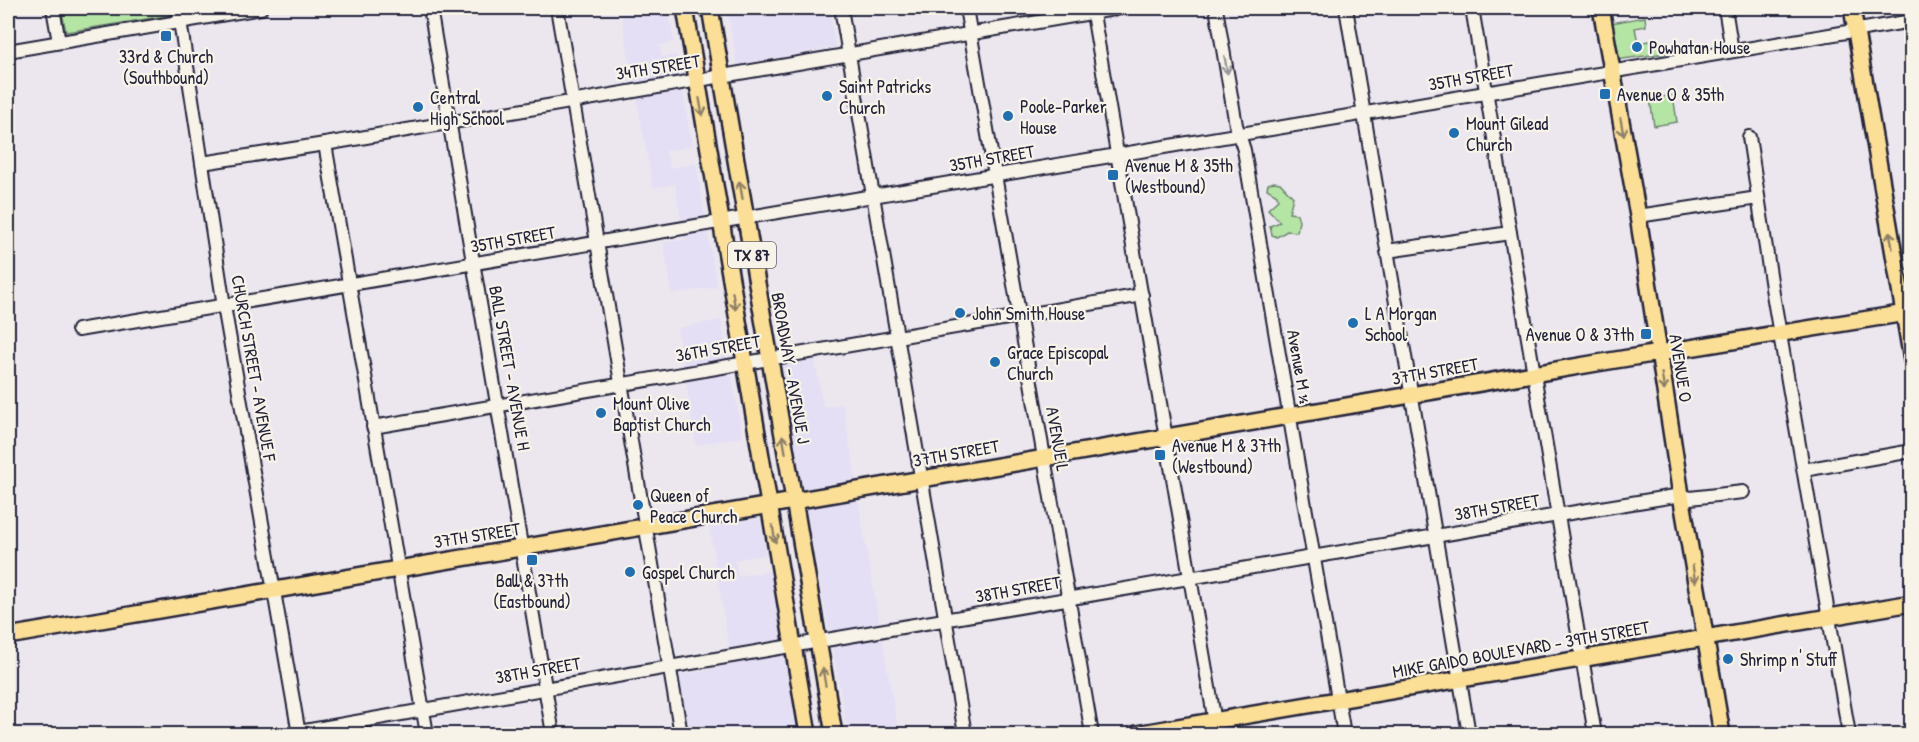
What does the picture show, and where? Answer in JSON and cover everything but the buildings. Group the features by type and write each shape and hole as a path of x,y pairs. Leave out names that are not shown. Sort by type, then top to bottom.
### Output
{"main road":[{"name":"TX 87","path":"685,8 808,735"},
{"name":"BROADWAY - AVENUE J","path":"710,8 834,735"},
{"name":"AVENUE O","path":"1600,8 1638,216 1658,354 1722,735"},
{"path":"1852,8 1907,312 1911,360"},
{"name":"37TH STREET","path":"8,636 1907,312"},
{"name":"MIKE GAIDO BOULEVARD - 39TH STREET","path":"1136,735 1215,728 1339,700 1911,603"}],"street":[{"path":"53,8 59,42"},
{"name":"CHURCH STREET - AVENUE F","path":"178,8 224,306 299,733"},
{"path":"8,51 261,8"},
{"name":"BALL STREET - AVENUE H","path":"430,8 553,735"},
{"path":"557,8 681,735"},
{"path":"841,8 965,735"},
{"name":"AVENUE L","path":"966,8 993,176 1092,735"},
{"name":"34TH STREET","path":"202,163 849,54 1092,10 1120,8"},
{"name":"Avenue M ½","path":"1216,8 1236,125 1241,134 1344,735"},
{"path":"1346,8 1469,735"},
{"path":"1472,8 1595,735"},
{"path":"1725,8 1732,51"},
{"path":"1092,10 1215,728"},
{"name":"35TH STREET","path":"78,330 1911,21"},
{"path":"1749,137 1849,735"},
{"path":"325,144 396,568 427,735"},
{"path":"1638,216 1758,198"},
{"path":"1387,251 1510,233"},
{"name":"36TH STREET","path":"373,427 1018,315 1142,296"},
{"path":"1804,470 1911,451"},
{"name":"38TH STREET","path":"299,733 545,687 818,643 1558,515 1681,495 1690,498 1743,492"}],"shaded area":[{"path":"620,8 668,8 674,42 660,45 662,57 677,55 692,146 666,151 670,168 696,163 717,287 672,294 663,242 684,240 675,184 653,188"},
{"path":"727,8 829,8 836,47 737,65"},
{"path":"721,320 743,437 696,445 677,328"},
{"path":"815,360 823,407 843,404 856,479 802,489 781,365"},
{"path":"858,500 899,734 848,734 806,509"},
{"path":"760,518 766,554 735,560 738,576 770,571 797,734 742,734 741,730 714,734 686,734 677,676 732,665 709,526"}],"green space":[{"path":"61,8 170,8 172,15 66,32"},
{"path":"1645,17 1646,26 1635,28 1638,43 1649,41 1651,46 1665,43 1666,53 1616,60 1611,23"},
{"path":"1673,95 1677,122 1654,126 1650,99"},
{"path":"1280,183 1293,197 1289,213 1297,214 1299,221 1297,232 1287,231 1277,237 1272,235 1270,226 1280,222 1268,209 1278,200 1277,195 1267,189 1268,184"}],"place":[{"name":"33rd & Church (Southbound)","path":"166,36"},
{"name":"Powhatan House","path":"1637,47"},
{"name":"Avenue O & 35th","path":"1605,94"},
{"name":"Saint Patricks Church","path":"827,96"},
{"name":"Central High School","path":"418,107"},
{"name":"Poole-Parker House","path":"1008,116"},
{"name":"Mount Gilead Church","path":"1454,133"},
{"name":"Avenue M & 35th (Westbound)","path":"1113,175"},
{"name":"John Smith House","path":"960,313"},
{"name":"L A Morgan School","path":"1353,323"},
{"name":"Avenue O & 37th","path":"1646,334"},
{"name":"Grace Episcopal Church","path":"995,362"},
{"name":"Mount Olive Baptist Church","path":"601,413"},
{"name":"Avenue M & 37th (Westbound)","path":"1160,455"},
{"name":"Queen of Peace Church","path":"638,505"},
{"name":"Ball & 37th (Eastbound)","path":"532,560"},
{"name":"Gospel Church","path":"630,572"},
{"name":"Shrimp n' Stuff","path":"1728,659"}]}
